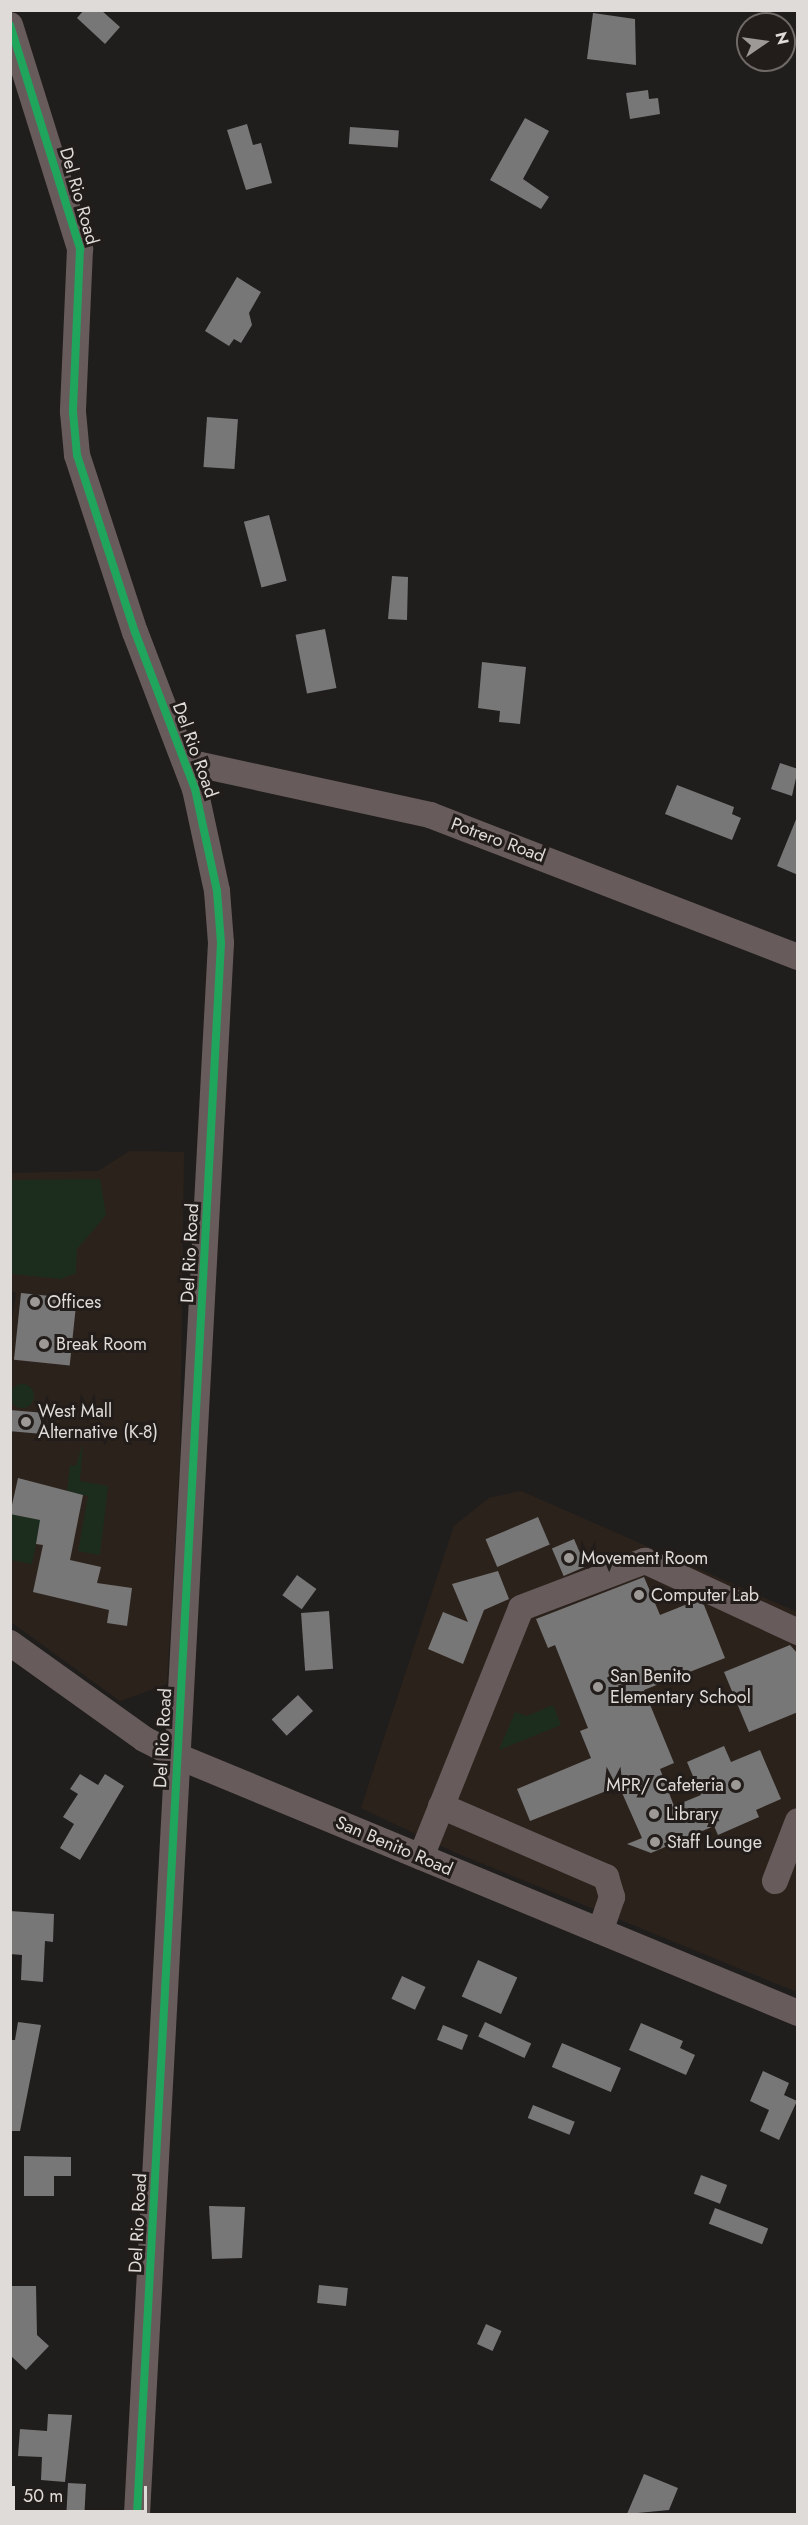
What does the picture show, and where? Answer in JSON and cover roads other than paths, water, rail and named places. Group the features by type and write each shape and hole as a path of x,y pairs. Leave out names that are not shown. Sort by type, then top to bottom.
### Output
{"street":[{"name":"Del Rio Road","path":"10,25 80,249 74,412 77,455 137,636 187,762 212,859 221,943 137,2514"},
{"name":"Potrero Road","path":"187,762 430,815 798,957"},
{"path":"421,1857 521,1608 645,1561 798,1632"},
{"name":"San Benito Road","path":"10,1643 144,1739 177,1756 798,2013"},
{"path":"441,1806 606,1877 612,1898 600,1932"},
{"path":"775,1881 798,1821"}],"place":[{"name":"Offices","path":"35,1302"},
{"name":"Break Room","path":"44,1344"},
{"name":"West Mall Alternative (K-8)","path":"26,1422"},
{"name":"Movement Room","path":"569,1558"},
{"name":"Computer Lab","path":"639,1595"},
{"name":"San Benito Elementary School","path":"598,1687"},
{"name":"MPR/ Cafeteria","path":"736,1785"},
{"name":"Library","path":"654,1814"},
{"name":"Staff Lounge","path":"655,1842"}]}
